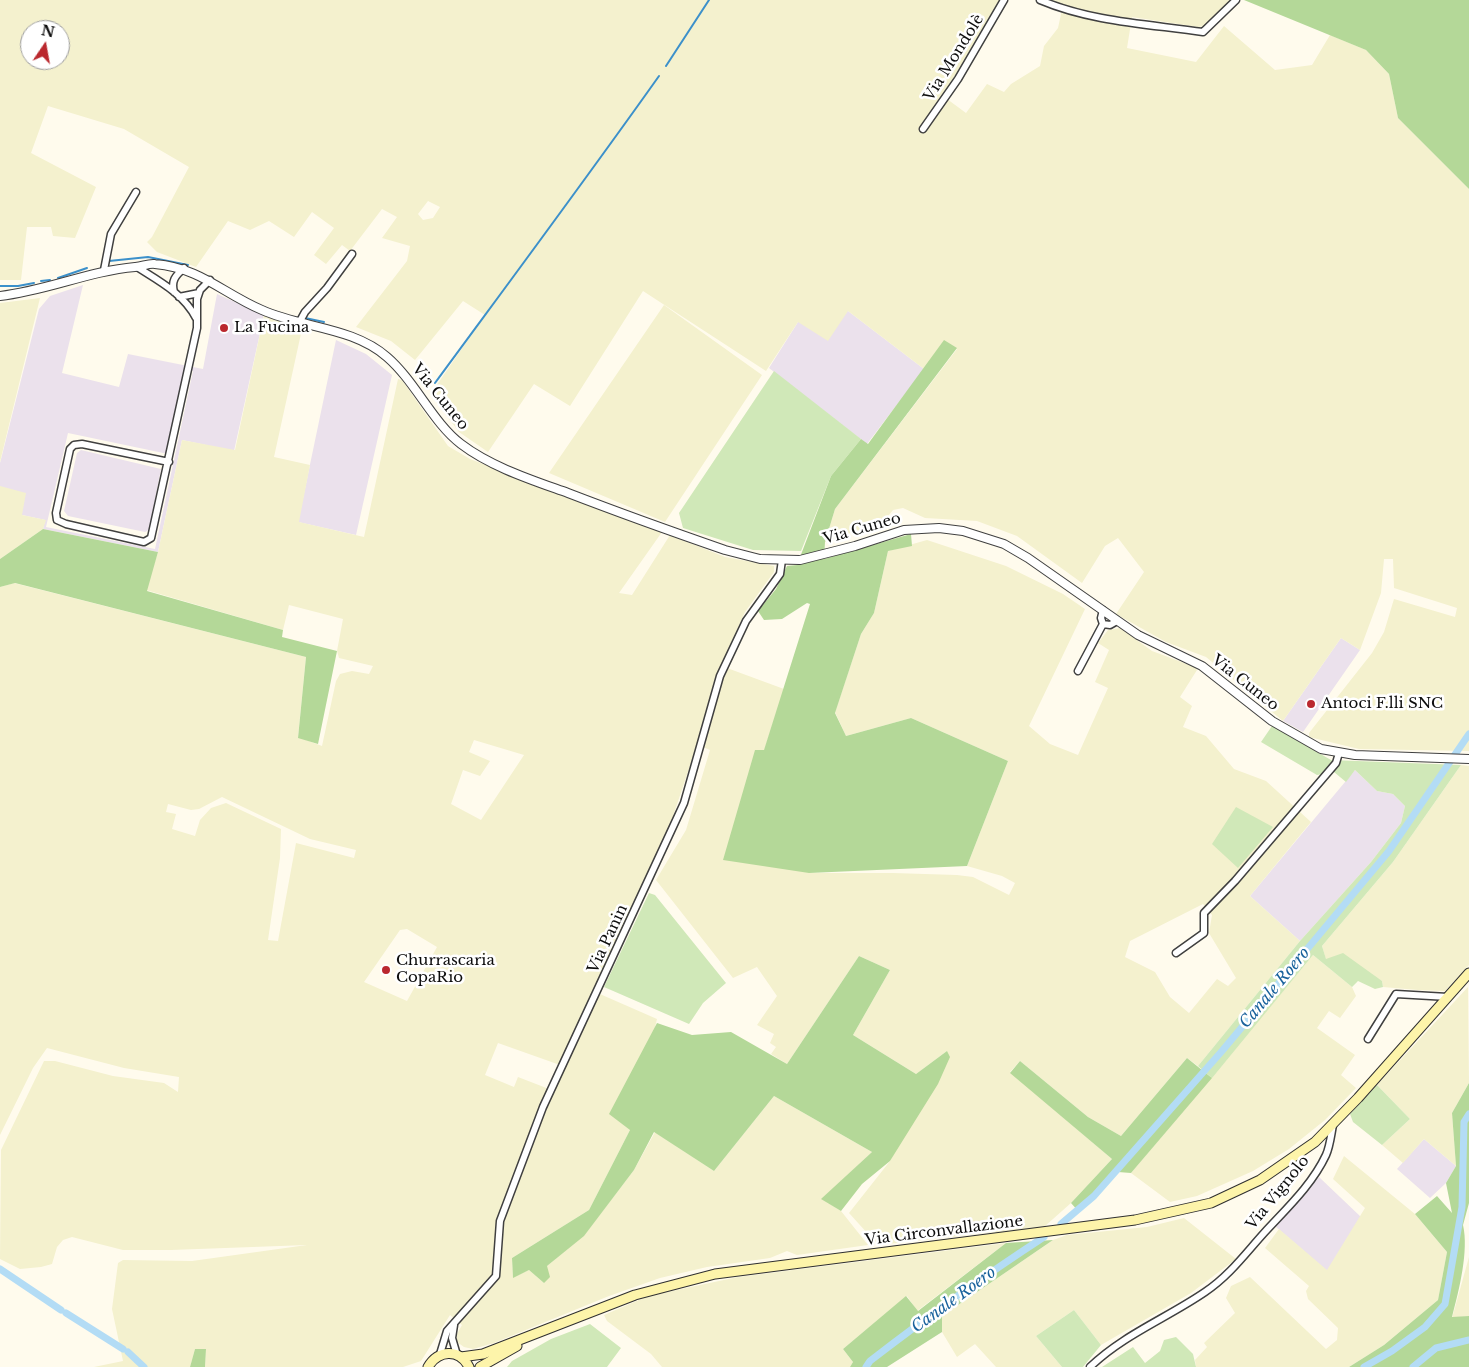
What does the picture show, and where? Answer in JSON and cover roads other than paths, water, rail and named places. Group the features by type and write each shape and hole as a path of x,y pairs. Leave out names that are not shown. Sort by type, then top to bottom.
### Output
{"main road":[{"name":"Via Vignolo","path":"1333,1125 1469,973"},
{"name":"Via Circonvallazione","path":"440,1354 447,1353 459,1356 483,1354 635,1295 714,1274 1136,1220 1186,1210 1211,1203 1260,1180 1303,1151 1333,1125"},
{"name":"Via Circonvallazione","path":"480,1367 544,1331"},
{"path":"428,1367 432,1360 440,1354"},
{"path":"459,1356 469,1367"}],"street":[{"name":"Via Mondolè","path":"923,129 958,79 1004,0"},
{"path":"1040,0 1072,13 1203,32 1236,0"},
{"path":"104,270 111,234 136,192"},
{"path":"299,323 305,312 327,288 352,254"},
{"name":"Via Cuneo","path":"0,296 39,289 104,270 137,267 152,263 184,268 210,280 256,307 299,323 351,337 386,356 404,374 420,397 459,443 522,476 725,550 760,559 800,560 904,530 940,528 963,531 1004,544 1028,558 1154,644 1202,666 1282,728 1321,749 1339,753 1466,758"},
{"path":"137,267 177,294 191,308 196,318"},
{"path":"177,294 172,285 175,276 184,268"},
{"path":"169,462 82,444 74,445 70,449 56,513 57,520 66,524 144,542 151,538 169,462 197,328 196,318 199,293 210,280"},
{"path":"177,294 199,293"},
{"name":"Via Panin","path":"440,1354 447,1331 496,1276 500,1221 543,1107 684,803 720,676 746,621 780,574 782,560"},
{"path":"1078,671 1103,624 1101,618 1102,610"},
{"path":"1103,624 1110,625 1117,620"},
{"path":"1176,953 1204,933 1204,914 1235,881 1336,763 1339,753"},
{"path":"1368,1039 1396,994 1448,997"},
{"name":"Via Vignolo","path":"1090,1367 1119,1341 1162,1320 1224,1277 1291,1204 1313,1175 1326,1155 1333,1125"},
{"path":"454,1324 452,1338 459,1356"}],"waterway":[{"path":"666,66 709,0"},
{"path":"435,383 659,76"},
{"path":"109,261 148,257 188,265"},
{"path":"58,278 87,268"},
{"path":"41,281 50,280"},
{"path":"0,286 18,286 34,283"},
{"path":"305,318 324,322"},
{"name":"Canale Roero","path":"1061,1224 1094,1196 1222,1051 1389,851 1469,734"},
{"path":"1364,1367 1392,1351 1425,1327 1445,1304 1462,1207 1464,1122 1469,1114"},
{"name":"Canale Roero","path":"866,1367 870,1361 934,1313 1044,1237"},
{"path":"0,1269 61,1310"},
{"path":"66,1313 123,1349"},
{"path":"1413,1367 1436,1348 1469,1340"},
{"path":"128,1352 144,1367"}],"place":[{"name":"La Fucina","path":"224,328"},
{"name":"Antoci F.lli SNC","path":"1311,704"},
{"name":"Churrascaria CopaRio","path":"386,970"}]}
